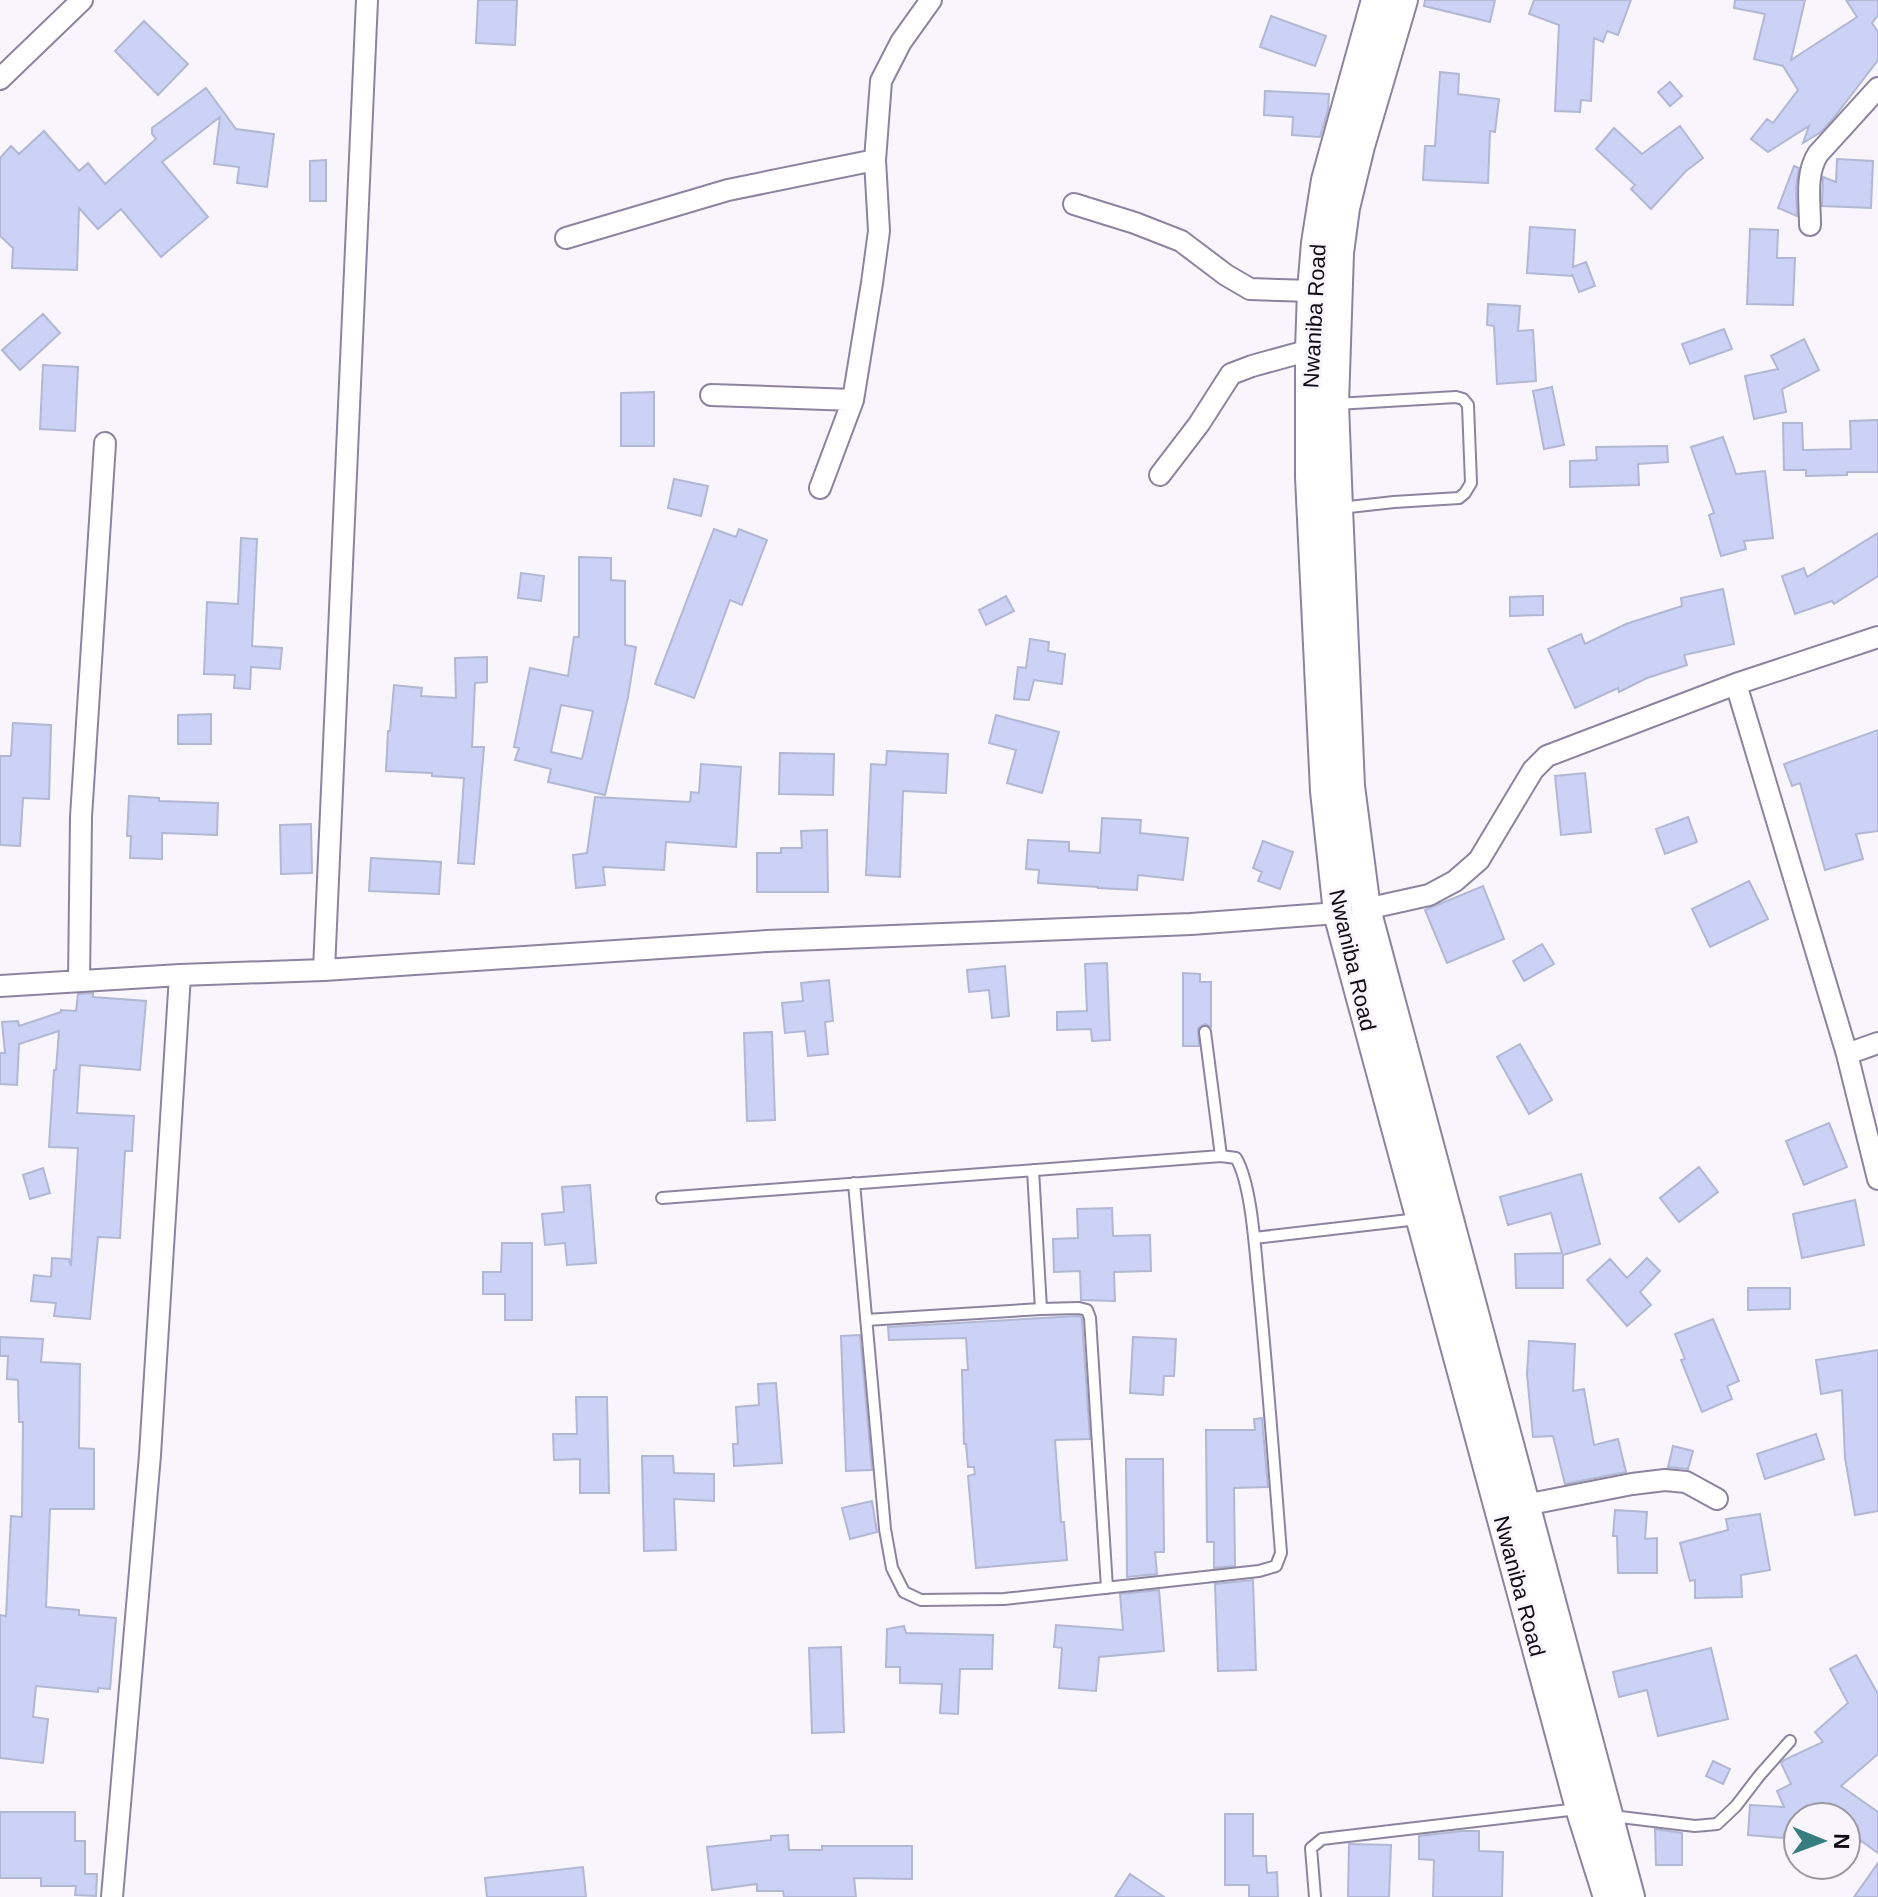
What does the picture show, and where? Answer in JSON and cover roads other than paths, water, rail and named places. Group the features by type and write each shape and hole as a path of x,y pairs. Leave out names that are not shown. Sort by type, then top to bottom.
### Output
{"main road":[{"name":"Nwaniba Road","path":"1376,0 1326,180 1312,291 1310,477 1325,791 1420,1219 1580,1808 1608,1897"},
{"path":"1403,0 1360,146 1345,208 1339,253 1334,404 1350,786 1352,911 1525,1505 1630,1897"}],"street":[{"path":"0,79 82,0"},
{"path":"324,970 367,0"},
{"path":"820,488 853,400 879,231 875,160 881,81 901,42 931,0"},
{"path":"1810,225 1813,161 1878,88"},
{"path":"566,238 728,190 875,160"},
{"path":"1074,204 1181,241 1250,289 1312,291"},
{"path":"1160,475 1199,424 1231,374 1310,350"},
{"path":"711,395 853,400"},
{"path":"79,981 81,817 105,443"},
{"path":"0,986 324,970 767,941 1191,924 1352,911 1429,895 1455,881 1479,860 1533,770 1547,756 1736,684 1878,637"},
{"path":"1736,684 1847,1054 1878,1179"},
{"path":"112,1897 150,1455 180,975"},
{"path":"1847,1054 1878,1043"},
{"path":"1525,1505 1665,1480 1686,1482 1717,1499"}],"lane":[{"path":"1334,404 1456,397 1468,405 1469,421 1471,483 1459,498 1338,508"},
{"path":"1205,1032 1221,1156"},
{"path":"662,1198 854,1183 1221,1156 1236,1158 1242,1168 1254,1238 1266,1360 1281,1553 1276,1566 1259,1571 1004,1599 921,1600 904,1592 892,1568 885,1529 854,1183"},
{"path":"1033,1170 1041,1309"},
{"path":"1254,1238 1420,1219"},
{"path":"866,1320 1041,1309 1087,1310 1090,1318 1107,1588"},
{"path":"1610,1816 1695,1826 1717,1824 1790,1741"},
{"path":"1315,1897 1311,1848 1322,1839 1580,1808"}]}
